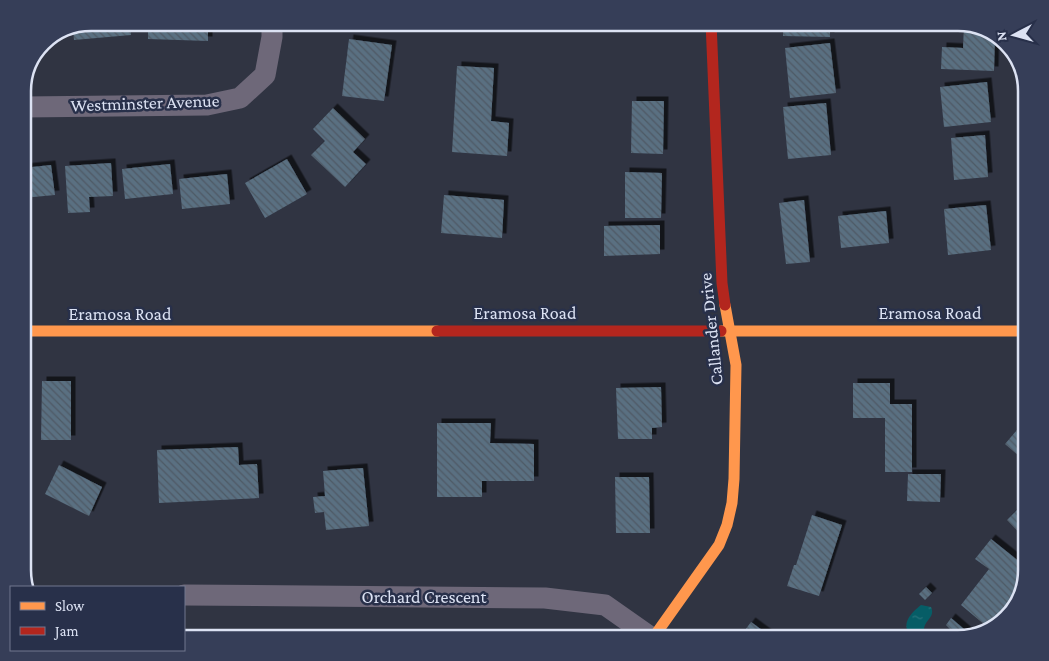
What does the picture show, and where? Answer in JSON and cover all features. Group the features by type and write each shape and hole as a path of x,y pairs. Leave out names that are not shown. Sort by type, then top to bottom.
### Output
{"main road":[{"name":"Callander Drive","path":"659,630 719,545 727,525 734,479 736,365 722,283 711,31"},
{"name":"Eramosa Road","path":"31,332 1018,331"}],"street":[{"name":"Westminster Avenue","path":"31,106 207,105 240,98 265,75 272,31"},
{"name":"Orchard Crescent","path":"185,595 545,598 605,605 641,630"}],"water":[{"path":"921,605 931,607 932,614 925,624 924,630 908,630 908,619"}],"building":[{"path":"131,31 131,35 74,40 73,34 79,32"},
{"path":"148,31 208,31 208,41 148,39"},
{"path":"783,31 830,31 830,37 783,36"},
{"path":"964,32 988,39 989,60 994,60 994,71 941,69 942,47 963,48"},
{"path":"349,39 392,45 384,101 342,96"},
{"path":"830,43 836,93 790,98 785,48"},
{"path":"457,66 494,68 491,121 509,123 507,156 452,152"},
{"path":"987,82 991,122 944,127 940,87"},
{"path":"632,101 664,101 663,154 631,153"},
{"path":"826,103 831,155 788,159 783,107"},
{"path":"333,108 365,139 353,152 366,164 345,187 311,155 325,141 313,129"},
{"path":"985,135 988,177 954,180 951,138"},
{"path":"287,159 307,194 265,218 245,183"},
{"path":"111,163 113,196 89,197 90,212 68,213 65,166"},
{"path":"170,164 173,194 125,199 122,169"},
{"path":"51,165 55,195 31,197 31,167"},
{"path":"625,172 662,173 661,218 625,218"},
{"path":"227,174 230,204 182,209 179,179"},
{"path":"444,195 504,200 502,238 441,233"},
{"path":"804,200 810,262 786,264 779,203"},
{"path":"986,205 991,250 948,255 944,209"},
{"path":"886,211 889,243 841,248 838,216"},
{"path":"660,225 660,254 604,256 604,226"},
{"path":"42,381 71,381 71,440 41,440"},
{"path":"853,383 890,383 890,404 912,404 912,472 885,472 885,418 853,418"},
{"path":"661,387 662,427 652,428 652,439 618,439 616,388"},
{"path":"437,423 491,423 490,443 534,444 534,481 482,481 482,497 437,497"},
{"path":"1018,429 1018,455 1005,444"},
{"path":"238,447 239,465 257,464 259,498 159,503 157,450"},
{"path":"59,465 102,487 89,516 45,494"},
{"path":"363,468 369,526 326,530 324,512 315,513 313,497 325,496 323,471"},
{"path":"908,474 941,474 940,502 907,501"},
{"path":"615,477 649,477 650,533 616,533"},
{"path":"1018,509 1018,532 1007,520"},
{"path":"812,515 842,525 819,596 787,586 794,565 796,565"},
{"path":"991,539 1018,561 1016,585 1010,600 1000,612 984,624 961,605 989,569 975,559"},
{"path":"926,587 932,593 925,600 919,594"},
{"path":"951,618 964,629 949,630 946,625"},
{"path":"751,622 762,630 745,630"}],"traffic: slow":[{"path":"659,630 719,545 727,525 732,503 736,365 725,305"},
{"path":"31,331 437,331"},
{"path":"721,331 1018,331"}],"traffic: jam":[{"path":"711,31 722,283 725,305"},
{"path":"437,331 721,331"}]}
